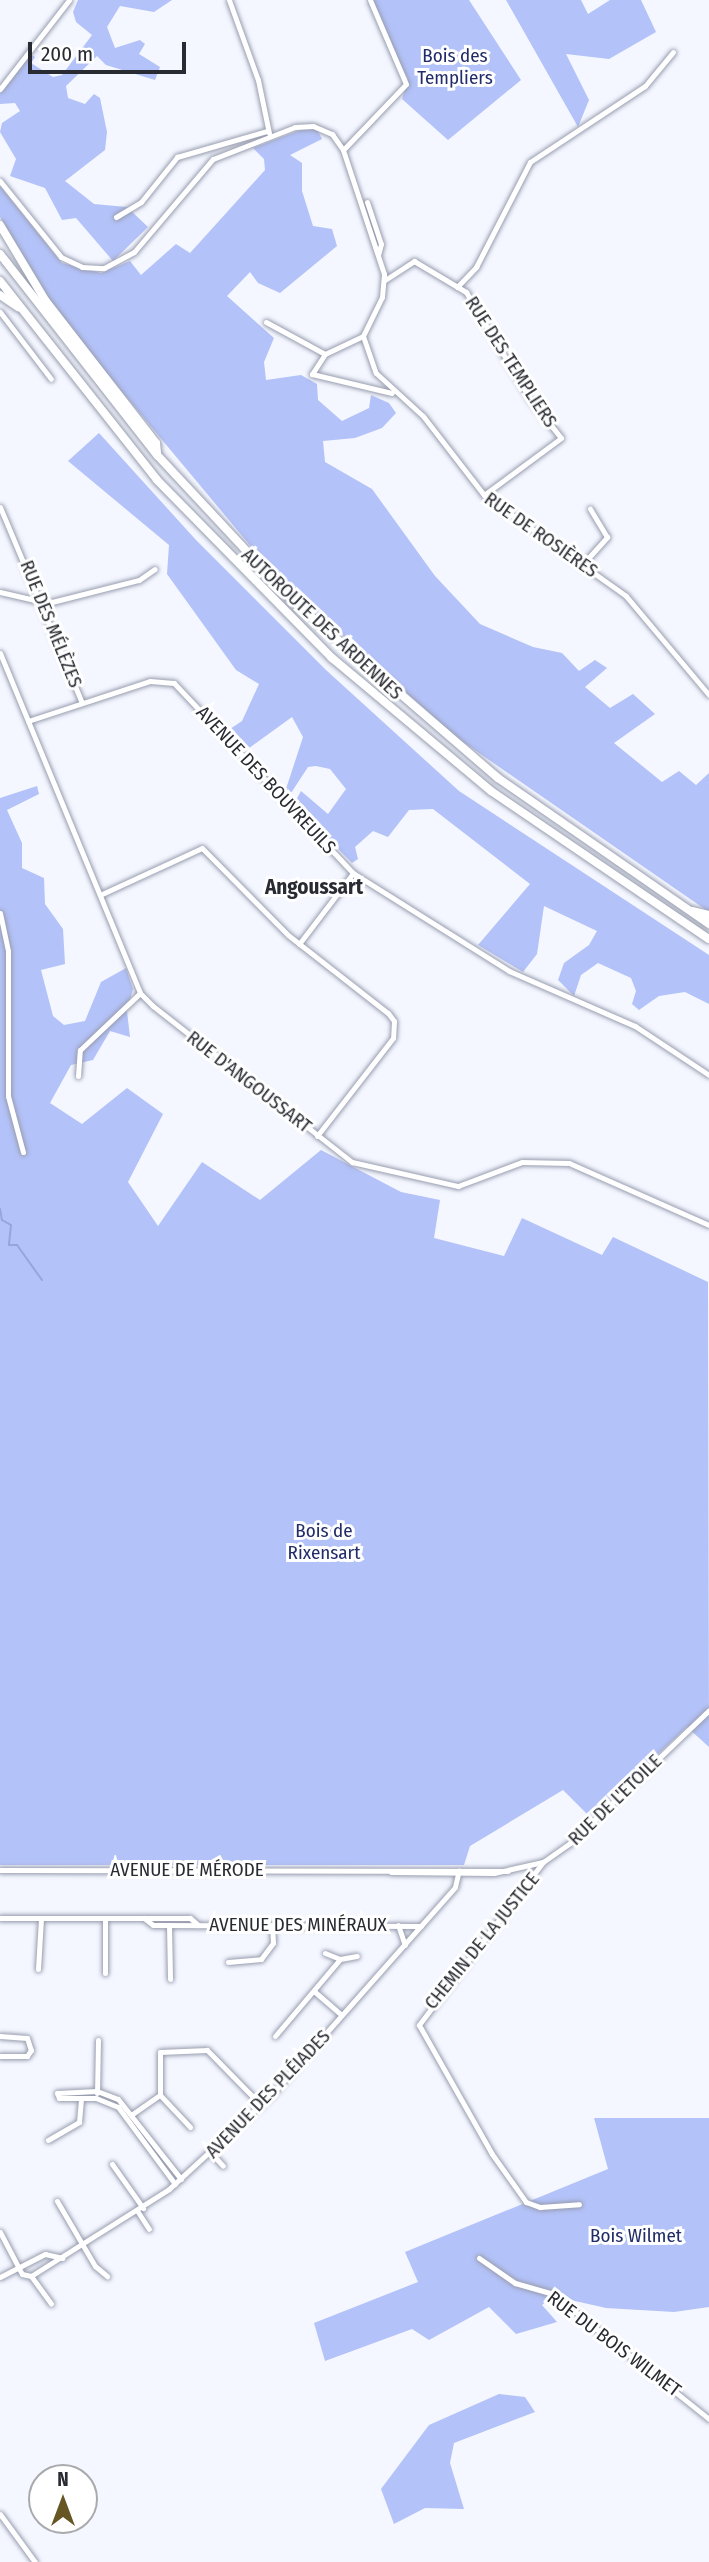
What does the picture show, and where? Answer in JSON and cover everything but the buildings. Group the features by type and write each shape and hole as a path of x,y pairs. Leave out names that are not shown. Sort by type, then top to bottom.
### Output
{"highway":[{"path":"0,225 59,320 156,443 158,456"},
{"name":"AUTOROUTE DES ARDENNES","path":"0,254 158,456 294,602 404,701 565,828 709,924"},
{"name":"AUTOROUTE DES ARDENNES","path":"0,281 157,480 332,658 491,791 709,939"},
{"path":"0,295 19,307"},
{"path":"688,911 709,915"}],"street":[{"path":"0,89 69,0"},
{"path":"229,0 258,80 269,134"},
{"path":"343,150 406,84 370,0"},
{"name":"RUE DES TEMPLIERS","path":"457,288 476,267 530,162 645,86 673,52"},
{"path":"116,217 141,202 177,157 313,126 332,134 343,150 385,280 363,336 370,362 392,393"},
{"path":"0,181 61,257 82,267 104,268 134,252 209,162 269,134"},
{"path":"367,202 381,244 378,255"},
{"name":"RUE DES TEMPLIERS","path":"385,280 414,261 457,288 478,305 531,400 562,440 506,474 484,495"},
{"path":"0,312 51,379"},
{"path":"266,322 325,354 363,336"},
{"name":"RUE DE ROSIÈRES","path":"325,354 312,368 314,376 392,393 423,416 484,495 582,565 643,613 709,695"},
{"name":"RUE DES MÉLÈZES","path":"0,507 44,603 82,703"},
{"path":"582,565 607,537 590,509"},
{"path":"0,592 44,603 139,580 155,569"},
{"path":"0,653 102,894 139,993 83,1045 78,1076"},
{"name":"AVENUE DES BOUVREUILS","path":"28,721 150,681 174,683 353,873 509,971 642,1030 709,1075"},
{"path":"102,894 202,848 299,944 388,1013 395,1029 317,1136"},
{"path":"299,944 353,873"},
{"path":"0,914 8,951 8,1096 23,1152"},
{"name":"RUE D'ANGOUSSART","path":"139,993 352,1162 452,1186 527,1161 582,1165 709,1225"},
{"path":"699,1219 709,1218"},
{"name":"RUE DE L'ETOILE","path":"459,1871 508,1871 543,1862 570,1843 709,1710"},
{"name":"CHEMIN DE LA JUSTICE","path":"543,1862 532,1883 419,2019 478,2131 526,2202 542,2207 579,2204"},
{"name":"AVENUE DE MÉRODE","path":"0,1870 459,1871"},
{"name":"AVENUE DES PLÉIADES","path":"31,2276 141,2210 212,2154 261,2105 405,1945 455,1887 459,1871"},
{"name":"AVENUE DES MINÉRAUX","path":"0,1918 190,1918 198,1926"},
{"path":"38,1969 41,1918"},
{"path":"105,1918 105,1973"},
{"name":"AVENUE DES MINÉRAUX","path":"144,1918 153,1926 421,1926"},
{"path":"228,1962 261,1959 273,1943 272,1925"},
{"name":"AVENUE DES MINÉRAUX","path":"398,1925 405,1945"},
{"path":"169,1926 170,1979"},
{"path":"325,1952 340,1959 357,1956"},
{"path":"275,2036 340,1959"},
{"path":"314,1992 341,2015"},
{"path":"0,2036 27,2038 31,2050 27,2056 0,2056"},
{"path":"97,2094 98,2040"},
{"path":"151,2048 160,2052 207,2050 261,2105"},
{"path":"160,2052 160,2095 190,2127"},
{"path":"97,2094 81,2099 56,2095 81,2091 115,2097 133,2114 181,2179"},
{"path":"48,2140 77,2124 81,2091"},
{"path":"97,2094 127,2118 175,2184"},
{"path":"127,2118 160,2095"},
{"path":"212,2154 223,2166"},
{"path":"112,2164 141,2210 149,2229"},
{"path":"57,2201 84,2246 107,2276"},
{"path":"0,2232 19,2267 31,2276 51,2304"},
{"path":"0,2277 44,2254 63,2258"},
{"name":"RUE DU BOIS WILMET","path":"478,2258 515,2283 553,2294 709,2419"},
{"path":"0,2514 35,2562"}],"green space":[{"path":"78,0 172,0 154,12 120,6 107,27 115,48 140,40 145,44 139,54 160,67 155,80 106,65 97,56 66,86 68,98 85,104 94,94 100,98 107,132 105,150 65,181 94,204 127,207 148,227 113,261 76,218 62,220 45,188 10,176 16,159 0,132 2,123 20,111 15,103 0,104 0,93 30,54 35,57 31,63 53,77 62,75 92,35 76,22 73,12"},
{"name":"Bois des Templiers","path":"367,0 469,0 521,80 448,140 402,99 408,79"},
{"name":"Bois des Templiers","path":"506,0 581,0 588,14 610,0 641,0 656,32 609,59 566,54 589,100 578,127"},
{"path":"306,128 317,129 322,139 290,155 302,163 302,191 313,226 332,229 337,246 280,293 258,283 250,272 227,296 274,338 264,362 266,380 301,375 317,384 318,400 342,421 369,408 371,395 389,403 396,413 382,428 355,438 323,441 325,462 372,489 435,576 480,624 533,647 562,653 579,671 595,660 607,668 585,687 610,708 633,694 655,714 614,743 662,782 679,771 696,785 709,773 709,912 453,735 274,574 62,320 0,217 0,186 62,263 101,273 130,261 141,275 176,244 190,253 265,170 264,159 253,148"},
{"path":"99,433 196,540 326,670 459,791 709,955 709,1004 685,992 659,996 639,1010 632,1004 636,991 631,978 598,963 581,975 574,996 558,980 564,963 589,945 597,931 544,906 537,954 523,972 478,945 530,884 433,809 409,810 388,837 373,831 355,847 358,859 352,863 294,804 301,791 328,814 346,789 330,769 316,766 308,767 291,793 286,789 303,737 292,717 245,751 227,731 242,721 259,684 236,670 167,574 169,545 68,461"},
{"name":"Bois de Rixensart","path":"37,786 39,794 7,810 22,843 22,868 44,878 45,904 63,929 65,964 41,970 53,1016 64,1025 85,1021 101,982 126,968 133,989 127,1011 130,1037 110,1031 93,1060 71,1065 50,1103 82,1124 127,1088 163,1114 128,1182 158,1226 202,1162 260,1200 321,1150 401,1192 440,1200 434,1238 504,1256 522,1218 602,1255 613,1237 708,1282 709,1747 687,1727 590,1817 563,1790 470,1846 464,1865 0,1865 0,798"},
{"name":"Bois Wilmet","path":"594,2118 709,2118 709,2307 674,2312 606,2308 553,2296 542,2305 557,2322 516,2334 489,2307 429,2340 412,2329 325,2361 314,2323 418,2282 405,2252 608,2169"},
{"path":"499,2394 525,2397 535,2412 454,2443 450,2463 464,2509 425,2508 394,2524 381,2489 429,2425"}],"waterway":[{"path":"0,1209 2,1220 11,1225 9,1245 17,1245 42,1280"}],"district":[{"name":"Angoussart","path":"314,887"}]}
